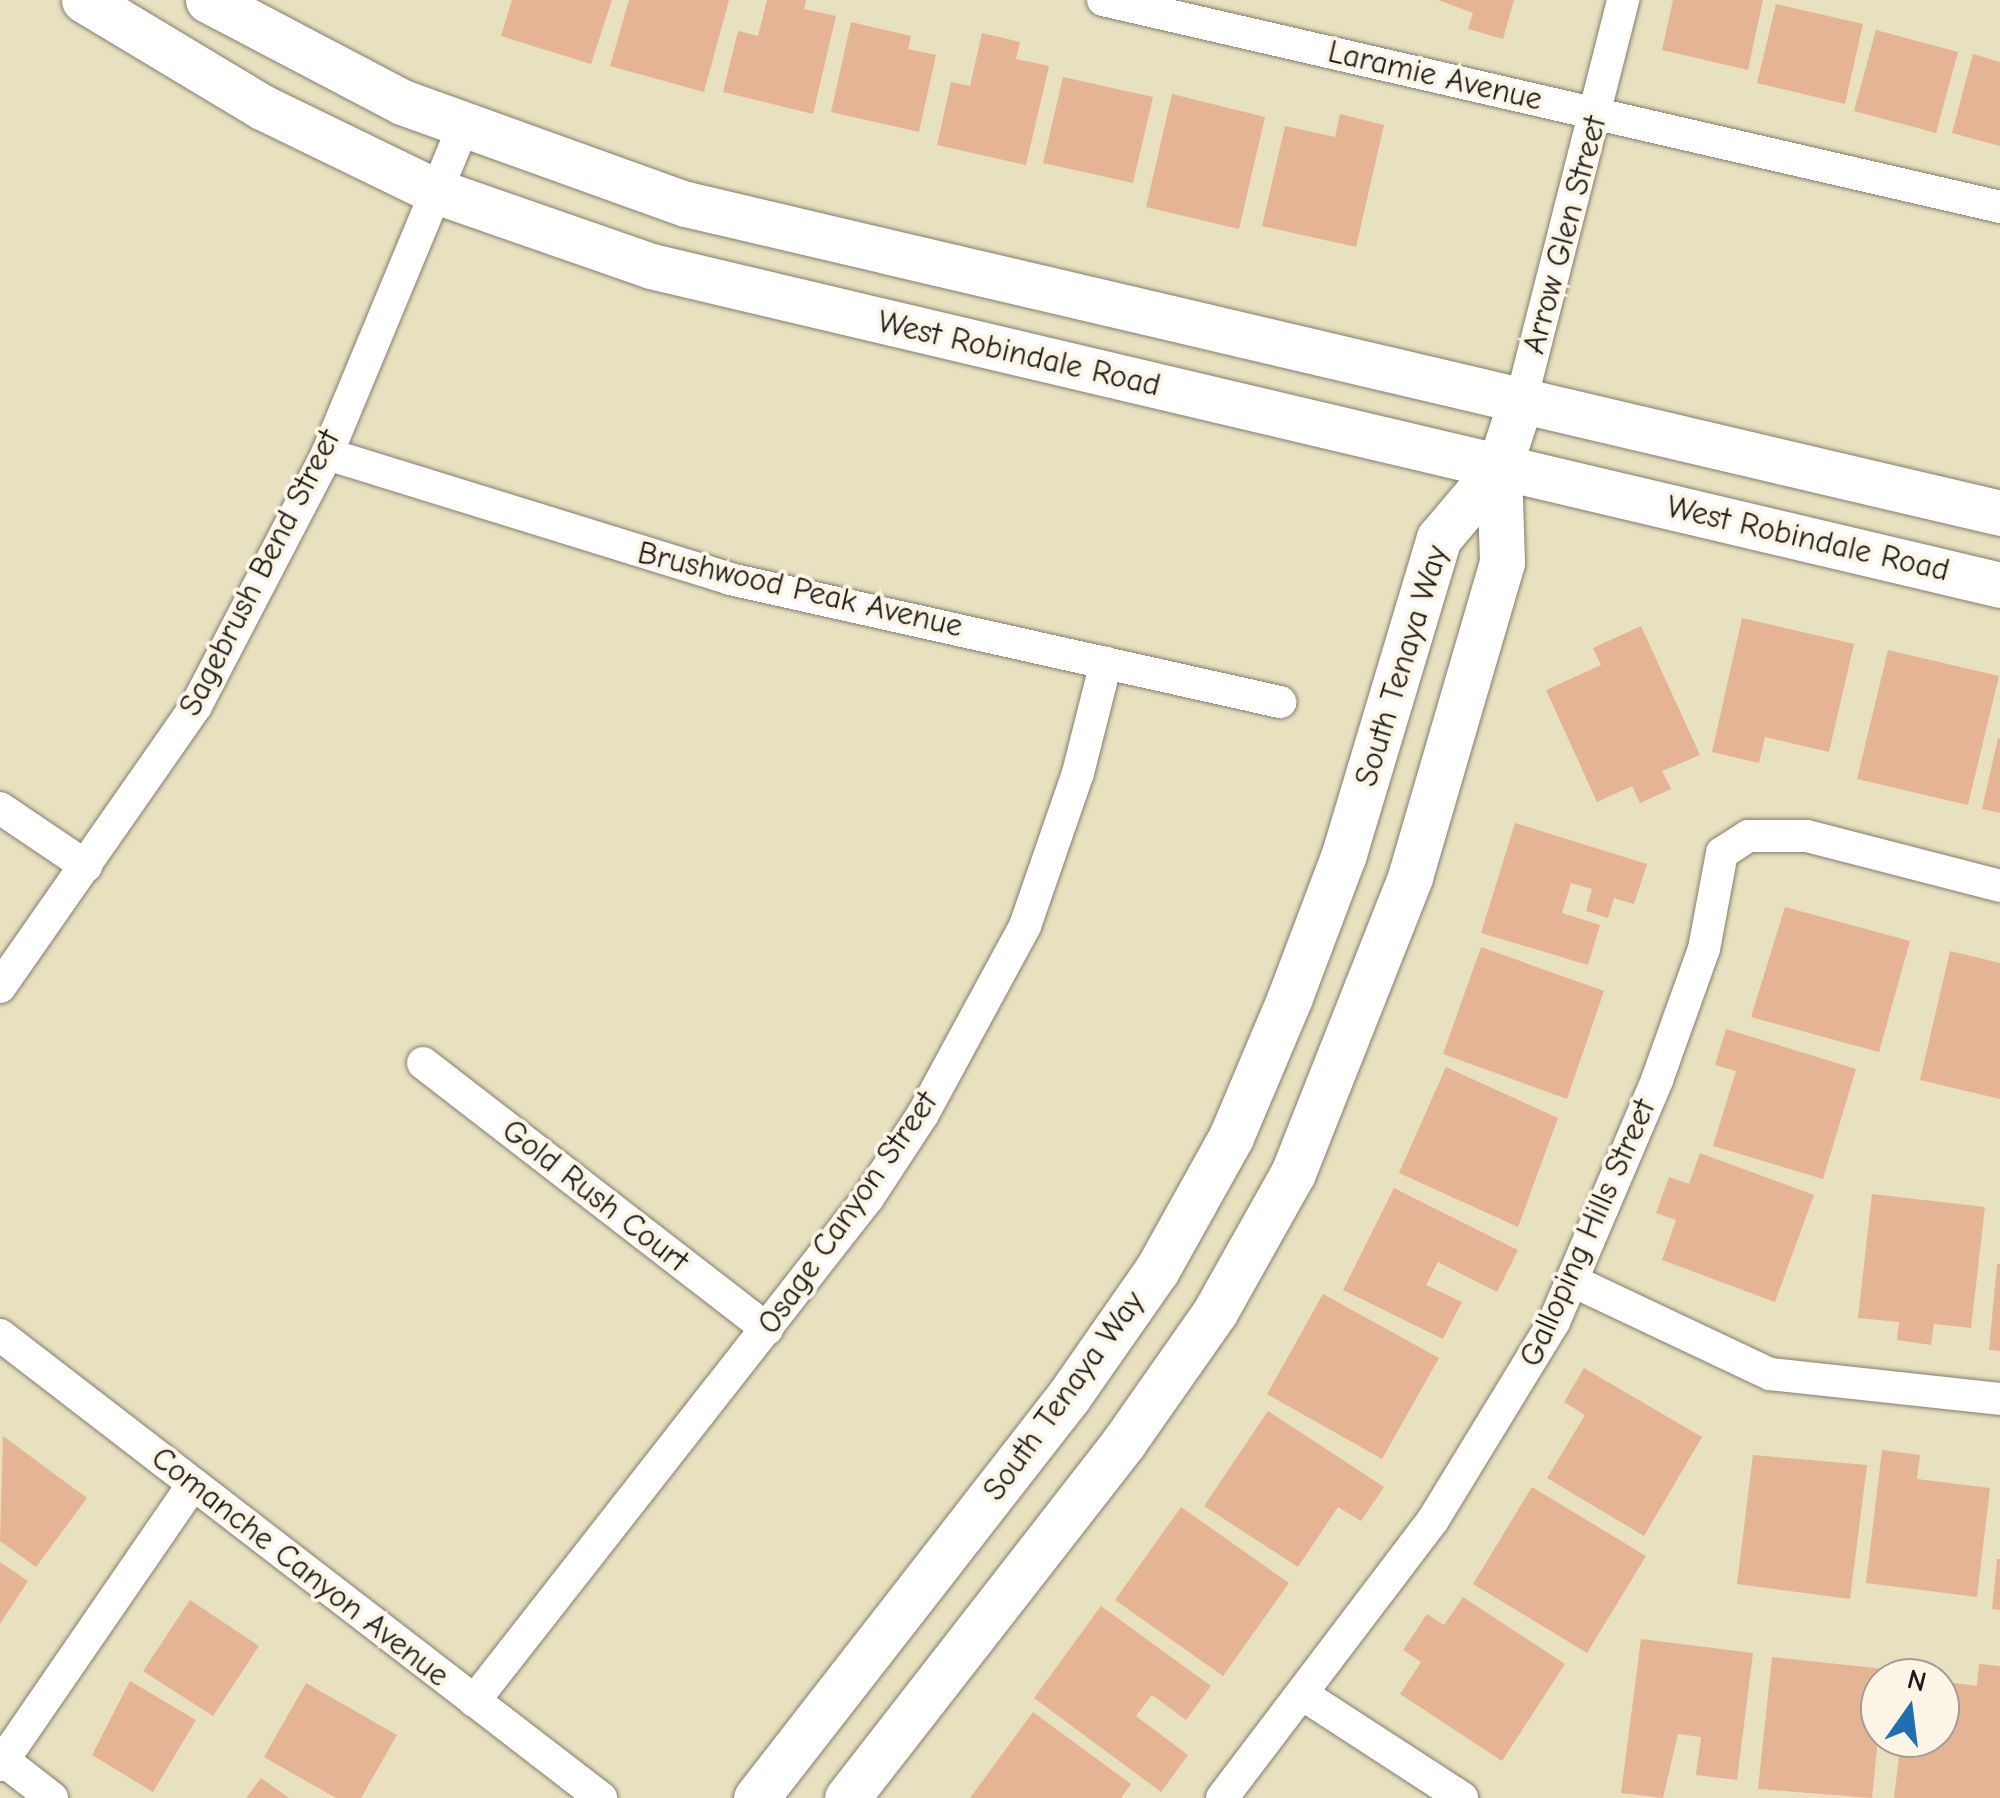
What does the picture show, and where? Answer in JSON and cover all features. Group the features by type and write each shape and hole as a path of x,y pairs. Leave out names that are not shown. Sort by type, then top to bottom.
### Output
{"main road":[{"name":"West Robindale Road","path":"84,0 262,107 434,190 651,266 2000,585"},
{"name":"West Robindale Road","path":"208,0 308,56 463,127 686,204 2000,513"},
{"name":"Arrow Glen Street","path":"1499,467 1521,402"},
{"name":"South Tenaya Way","path":"756,1798 1069,1396 1157,1270 1231,1137 1290,997 1344,854 1440,538 1499,467"},
{"name":"South Tenaya Way","path":"847,1798 1124,1442 1215,1312 1293,1173 1410,876 1497,582 1499,467"}],"street":[{"name":"Laramie Avenue","path":"1103,0 2000,206"},
{"name":"Arrow Glen Street","path":"1521,402 1598,114 1623,0"},
{"name":"Sagebrush Bend Street","path":"0,987 196,706 327,454 463,127"},
{"name":"Brushwood Peak Avenue","path":"327,454 730,578 1280,702"},
{"name":"Osage Canyon Street","path":"474,1701 767,1328 914,1128 1009,956 1050,858 1106,662"},
{"path":"0,808 86,866"},
{"name":"Galloping Hills Street","path":"1222,1798 1433,1520 1498,1422 1573,1281 1613,1194 1704,948 1722,852 1748,836 1807,836 2000,886"},
{"name":"Gold Rush Court","path":"423,1063 767,1328"},
{"path":"1573,1281 1770,1374 2000,1399"},
{"name":"Comanche Canyon Avenue","path":"0,1336 601,1798"},
{"path":"52,1798 1,1762 194,1484"},
{"path":"1302,1694 1462,1798"}],"building":[{"path":"512,0 612,0 591,64 501,36"},
{"path":"629,0 729,0 704,92 610,66"},
{"path":"767,0 806,0 804,9 836,16 813,114 723,92 738,31 758,36"},
{"path":"1438,0 1514,0 1503,39 1468,29 1473,13"},
{"path":"1673,0 1763,0 1748,70 1662,50"},
{"path":"1776,4 1863,24 1845,104 1757,83"},
{"path":"851,22 911,36 908,49 936,55 919,132 831,112"},
{"path":"1876,30 1958,52 1936,133 1854,111"},
{"path":"982,33 1020,42 1016,59 1049,66 1026,165 937,145 951,82 970,86"},
{"path":"1973,54 2000,62 2000,146 1952,133"},
{"path":"1063,77 1153,97 1133,183 1043,163"},
{"path":"1172,94 1265,117 1239,229 1146,207"},
{"path":"1340,114 1384,125 1356,247 1262,226 1285,126 1335,137"},
{"path":"1742,618 1854,644 1829,752 1765,737 1759,763 1712,752"},
{"path":"1641,626 1700,755 1662,771 1671,789 1640,803 1632,786 1597,802 1546,690 1601,665 1593,648"},
{"path":"1888,650 1999,676 1968,805 1857,779"},
{"path":"2000,739 2000,813 1982,809"},
{"path":"1515,823 1647,864 1634,904 1614,898 1608,918 1586,911 1592,889 1571,883 1562,913 1600,925 1588,965 1481,933"},
{"path":"1785,907 1910,941 1879,1052 1751,1017"},
{"path":"1481,947 1604,991 1567,1099 1443,1054"},
{"path":"1950,951 2000,963 2000,1099 1920,1080"},
{"path":"1726,1029 1856,1069 1823,1179 1713,1146 1736,1071 1715,1065"},
{"path":"1446,1067 1558,1118 1518,1227 1399,1173"},
{"path":"1700,1153 1814,1195 1775,1302 1662,1260 1676,1220 1656,1213 1669,1177 1689,1184"},
{"path":"1394,1188 1518,1250 1497,1292 1438,1262 1426,1285 1462,1302 1443,1339 1343,1290"},
{"path":"1872,1194 1985,1207 1971,1328 1934,1324 1931,1345 1897,1340 1899,1322 1858,1318"},
{"path":"2000,1264 2000,1351 1989,1350"},
{"path":"1323,1294 1439,1358 1382,1459 1267,1394"},
{"path":"1584,1368 1702,1437 1644,1536 1547,1478 1585,1415 1564,1402"},
{"path":"1268,1411 1384,1487 1361,1521 1338,1507 1298,1567 1204,1506"},
{"path":"3,1436 87,1498 36,1567 0,1541"},
{"path":"1882,1450 1920,1455 1917,1479 1990,1488 1977,1597 1866,1583"},
{"path":"1753,1455 1867,1465 1850,1599 1737,1584"},
{"path":"1532,1487 1646,1556 1587,1653 1473,1584"},
{"path":"1181,1507 1289,1583 1223,1676 1115,1600"},
{"path":"2000,1559 2000,1610 1992,1609"},
{"path":"0,1562 28,1581 0,1624"},
{"path":"1463,1597 1565,1664 1502,1761 1400,1694 1421,1662 1403,1650 1427,1614 1444,1625"},
{"path":"190,1600 259,1646 213,1716 143,1671"},
{"path":"1101,1606 1211,1686 1186,1720 1152,1695 1136,1716 1188,1755 1161,1792 1034,1698"},
{"path":"1641,1639 1753,1653 1737,1780 1696,1775 1701,1737 1678,1734 1663,1798 1621,1793"},
{"path":"1772,1657 1860,1666 1860,1758 1876,1758 1872,1798 1758,1789"},
{"path":"1979,1664 2000,1666 2000,1798 1894,1798 1899,1758 1960,1758 1960,1684 1977,1686"},
{"path":"130,1681 196,1720 153,1792 92,1755"},
{"path":"306,1683 397,1735 361,1798 336,1798 264,1757"},
{"path":"1033,1712 1131,1784 1121,1798 970,1798"},
{"path":"261,1778 289,1798 246,1798"}]}
